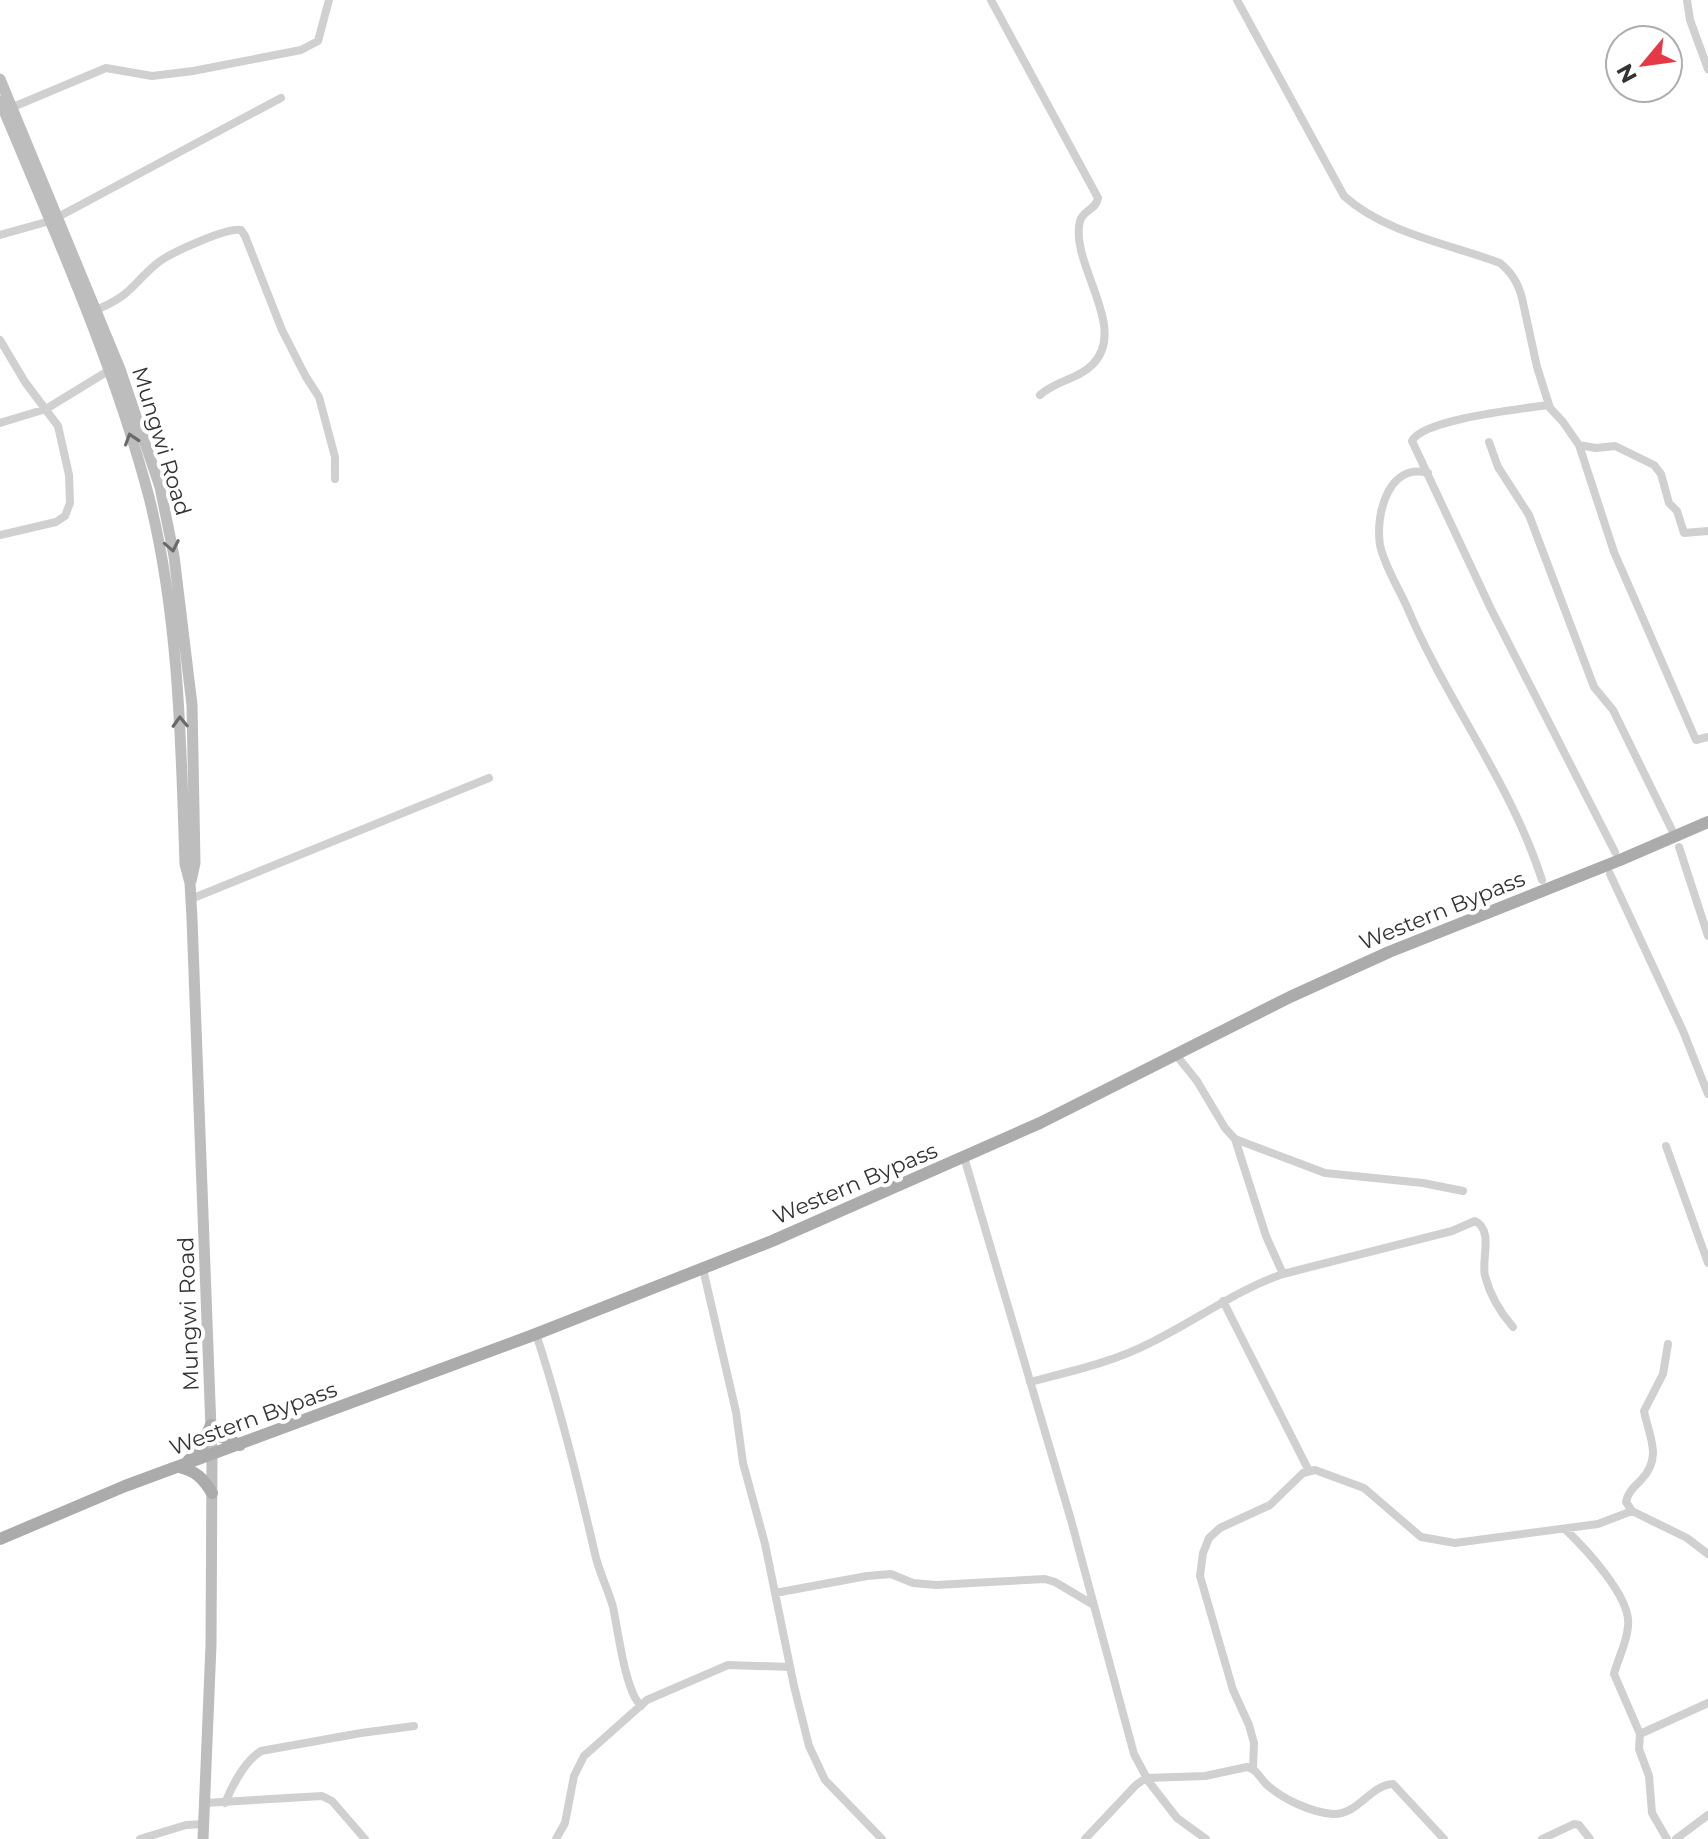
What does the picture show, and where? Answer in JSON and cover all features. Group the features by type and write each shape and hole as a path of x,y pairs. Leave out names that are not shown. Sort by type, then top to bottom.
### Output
{"main road":[{"name":"Mungwi Road","path":"0,79 89,314 149,498 180,708 185,864 191,899 212,1456 211,1645 203,1839"},
{"name":"Mungwi Road","path":"0,101 96,310 151,458 174,556 192,705 195,863 190,883"},
{"name":"Western Bypass","path":"0,1539 125,1486 212,1456 703,1269 964,1157 1177,1056 1290,997 1389,952 1708,822"},
{"path":"179,1467 200,1450 211,1425 228,1442 240,1445"},
{"path":"179,1467 193,1471 205,1480 212,1493"}],"street":[{"path":"13,107 106,68 152,76 301,50 318,41 329,0"},
{"path":"991,0 1098,198 1096,206 1080,222 1082,251 1103,323 1103,350 1094,364 1082,373 1048,388 1040,395"},
{"path":"1237,0 1344,196 1354,205 1402,230 1500,263 1518,285 1548,405 1579,445 1614,552 1696,740 1708,737"},
{"path":"1687,0 1690,20 1708,69"},
{"path":"0,235 54,219 281,98"},
{"path":"96,310 121,299 160,261 226,230 241,230 282,330 319,397 335,457 335,479"},
{"path":"0,340 25,382 58,426 69,475 70,503 68,512 56,522 0,535"},
{"path":"0,423 46,409 108,371"},
{"path":"1548,405 1478,415 1429,428 1416,434 1412,441 1491,609 1615,852"},
{"path":"1489,442 1498,467 1529,515 1594,687 1613,710 1672,830"},
{"path":"1579,445 1596,448 1615,446 1654,465 1661,474 1669,503 1677,511 1684,533 1708,531"},
{"path":"1428,473 1415,470 1396,481 1381,504 1380,545 1423,645 1519,823 1542,880"},
{"path":"191,899 489,778"},
{"path":"1679,847 1708,936"},
{"path":"1610,874 1683,1031 1708,1094"},
{"path":"1177,1056 1235,1139 1266,1236 1283,1274"},
{"path":"1235,1139 1325,1173 1423,1183 1463,1191"},
{"path":"1666,1146 1708,1263"},
{"path":"964,1157 1134,1754 1146,1778 1177,1818 1206,1839"},
{"path":"1030,1382 1119,1358 1154,1342 1257,1283 1427,1238 1475,1221 1484,1228 1483,1258 1487,1284 1504,1317 1513,1327"},
{"path":"703,1269 736,1412 743,1463 763,1534 809,1746 820,1771 839,1797 882,1839"},
{"path":"1223,1301 1309,1471"},
{"path":"536,1334 554,1389 600,1575 613,1608 632,1693 641,1706"},
{"path":"1668,1344 1663,1374 1644,1411 1653,1436 1653,1462 1649,1471 1626,1496 1627,1506 1687,1538 1708,1554"},
{"path":"1253,1769 1254,1743 1233,1690 1199,1566 1209,1538 1220,1528 1270,1505 1303,1473 1315,1470 1364,1488 1410,1530 1428,1539 1455,1543 1598,1524 1632,1511"},
{"path":"1565,1529 1597,1562 1624,1606 1629,1624 1614,1674 1640,1734 1639,1749 1649,1776 1652,1813 1667,1839"},
{"path":"775,1593 891,1574 913,1583 936,1585 1045,1579 1093,1604"},
{"path":"556,1839 565,1823 574,1776 584,1756 654,1694 728,1665 790,1667"},
{"path":"1640,1734 1708,1703"},
{"path":"225,1803 254,1756 261,1751 414,1726"},
{"path":"1085,1839 1146,1778 1205,1776 1247,1767 1281,1795 1307,1808 1333,1814 1354,1808 1386,1785 1393,1784 1444,1839"},
{"path":"205,1803 322,1796 332,1801 365,1839"},
{"path":"1676,1839 1708,1815"},
{"path":"140,1839 186,1825 204,1824"},
{"path":"1542,1839 1574,1824 1579,1825 1590,1839"}]}
